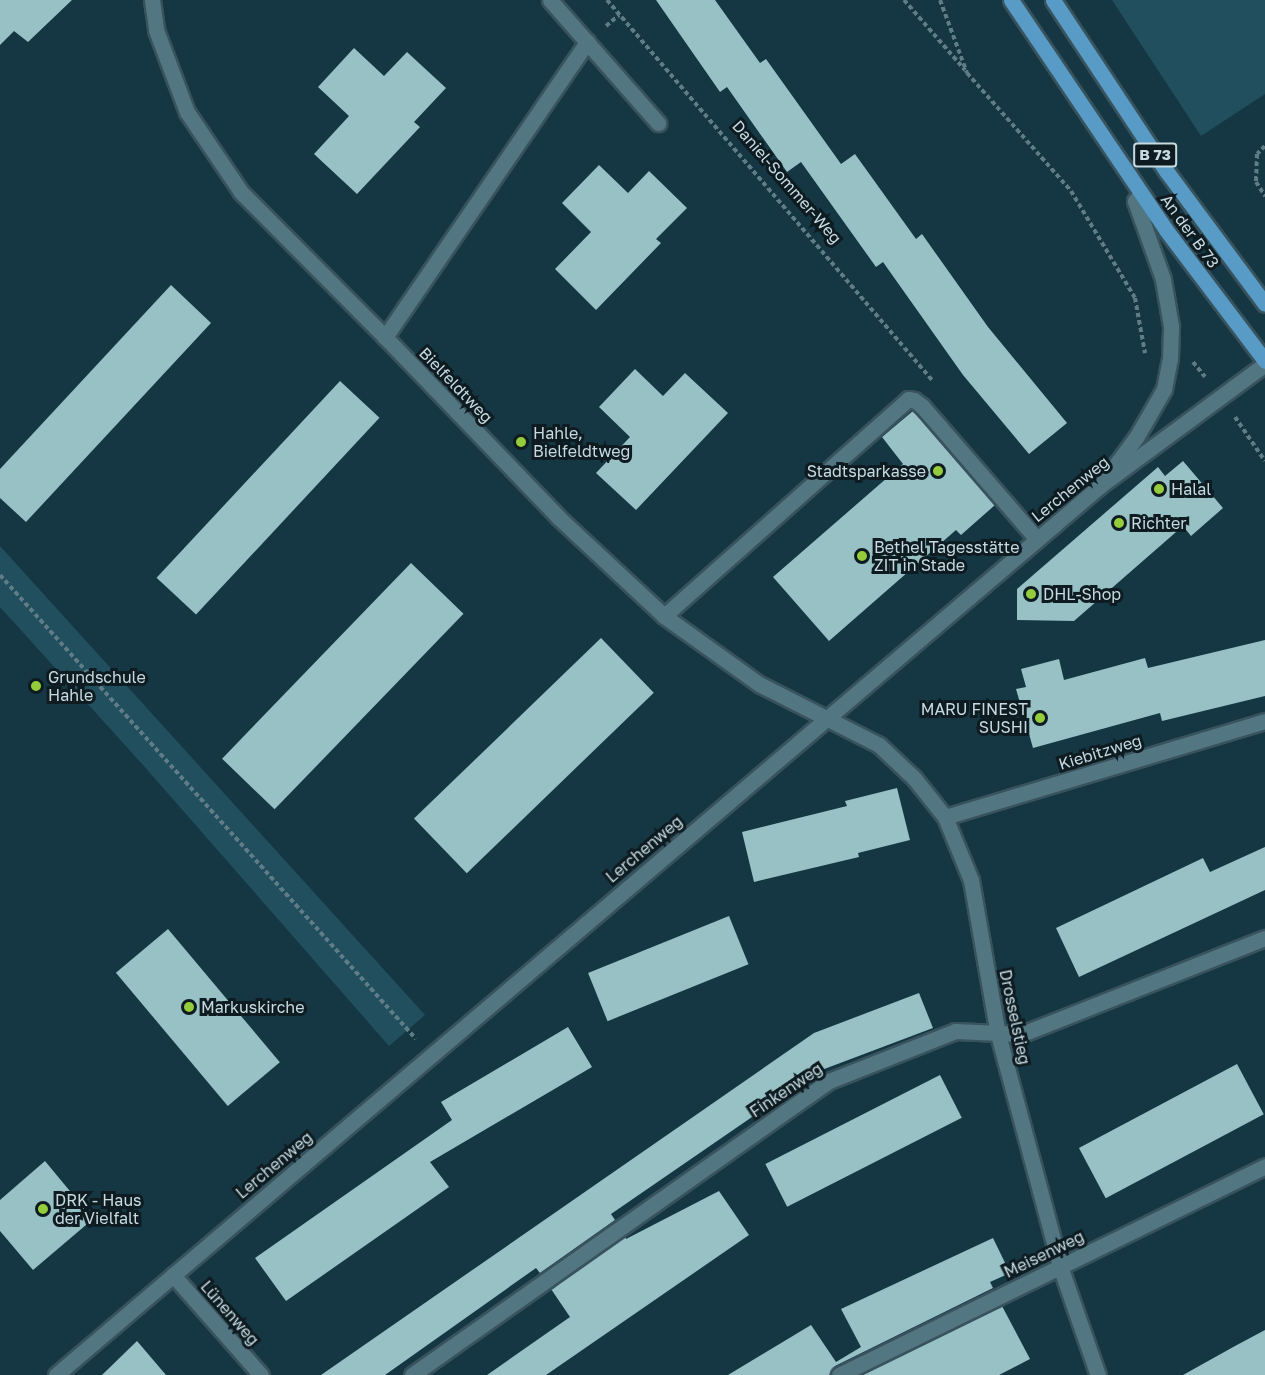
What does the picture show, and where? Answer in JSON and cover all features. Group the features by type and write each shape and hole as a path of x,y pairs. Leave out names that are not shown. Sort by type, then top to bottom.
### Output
{"main road":[{"name":"An der B 73","path":"1011,0 1141,194 1265,363"},
{"name":"An der B 73","path":"1053,0 1167,172 1265,304"}],"street":[{"name":"Bielfeldtweg","path":"152,0 156,30 187,112 241,192 385,336 558,517 664,616 759,684 826,718"},
{"path":"550,0 658,123"},
{"path":"385,336 587,42"},
{"path":"1101,484 1137,435 1164,389 1170,358 1171,326 1163,279 1135,201 1141,194"},
{"name":"Lerchenweg","path":"56,1375 1101,484 1265,363"},
{"path":"664,616 908,399 922,406 1037,539"},
{"name":"Drosselstieg","path":"826,718 879,745 914,778 945,818 971,880 998,1034 1060,1266 1098,1375"},
{"name":"Kiebitzweg","path":"945,818 1265,721"},
{"name":"Finkenweg","path":"412,1375 829,1081 955,1031 1022,1034 1265,938"},
{"name":"Meisenweg","path":"839,1375 1265,1166"},
{"name":"Lünenweg","path":"173,1275 261,1375"}],"path":[{"name":"Daniel-Sommer-Weg","path":"607,0 939,388"},
{"path":"904,0 1071,191 1135,298 1143,352"},
{"path":"940,0 967,73"},
{"path":"1265,146 1257,154 1256,182 1265,196"},
{"path":"0,575 430,1056"}],"shaded area":[{"path":"1112,0 1265,0 1265,94 1201,136"},
{"path":"0,546 425,1015 389,1046 143,765 0,607"}],"building":[{"path":"0,0 72,0 28,42 14,31 0,45"},
{"path":"656,0 715,0 760,63 766,59 841,164 855,154 916,239 922,234 988,327 1067,423 1029,454 963,375 883,262 876,267 801,162 787,172 727,87 720,92"},
{"path":"354,48 384,76 407,52 446,88 414,122 420,127 357,194 314,154 349,116 318,87"},
{"path":"599,165 628,193 649,171 687,208 656,239 661,243 596,310 555,269 591,232 562,203"},
{"path":"171,285 211,323 26,522 0,498 0,469"},
{"path":"635,369 663,396 685,373 728,413 636,510 596,473 630,437 599,407"},
{"path":"340,381 379,418 196,615 157,578"},
{"name":"Bethel Tagesstätte ZIT in Stade","path":"913,411 995,505 961,535 956,530 829,641 773,577 903,464 882,437"},
{"path":"1183,461 1223,508 1191,536 1183,526 1074,621 1017,620 1017,589 1158,467 1165,476"},
{"path":"411,563 464,614 275,809 222,759"},
{"path":"601,638 654,693 467,873 414,819"},
{"path":"1265,640 1265,696 1162,721 1160,713 1033,748 1016,689 1026,687 1021,669 1059,659 1064,680 1145,658 1148,668"},
{"path":"897,788 910,840 858,853 859,857 754,882 742,832 847,806 845,801"},
{"path":"1265,847 1265,890 1079,977 1056,928 1203,858 1210,872"},
{"path":"729,916 748,964 608,1021 588,973"},
{"name":"Markuskirche","path":"168,929 280,1062 228,1106 116,973"},
{"path":"919,993 933,1028 819,1071 611,1214 615,1220 540,1273 536,1268 385,1375 321,1375 814,1033"},
{"path":"568,1027 592,1067 430,1162 449,1187 286,1301 255,1258 452,1120 441,1102"},
{"path":"1237,1064 1264,1114 1106,1198 1079,1148"},
{"path":"940,1075 962,1118 787,1207 765,1164"},
{"name":"DRK - Haus der Vielfalt","path":"45,1161 93,1219 33,1270 0,1231 0,1200"},
{"path":"719,1191 749,1235 546,1375 487,1375 570,1317 551,1289 625,1237 626,1239"},
{"path":"993,1238 1010,1273 990,1282 993,1288 835,1366 829,1375 728,1375 811,1325 836,1362 861,1347 841,1309"},
{"path":"1002,1306 1030,1359 999,1375 861,1375"},
{"path":"1265,1330 1265,1375 1183,1375 1235,1346"},
{"path":"137,1341 166,1375 102,1375"}],"place":[{"name":"Hahle, Bielfeldtweg","path":"521,442"},
{"name":"Stadtsparkasse","path":"938,471"},
{"name":"Halal","path":"1159,489"},
{"name":"Richter","path":"1119,523"},
{"name":"Bethel Tagesstätte ZIT in Stade","path":"862,556"},
{"name":"DHL-Shop","path":"1031,594"},
{"name":"Grundschule Hahle","path":"36,686"},
{"name":"MARU FINEST SUSHI","path":"1040,718"},
{"name":"Markuskirche","path":"189,1007"},
{"name":"DRK - Haus der Vielfalt","path":"43,1209"}]}
